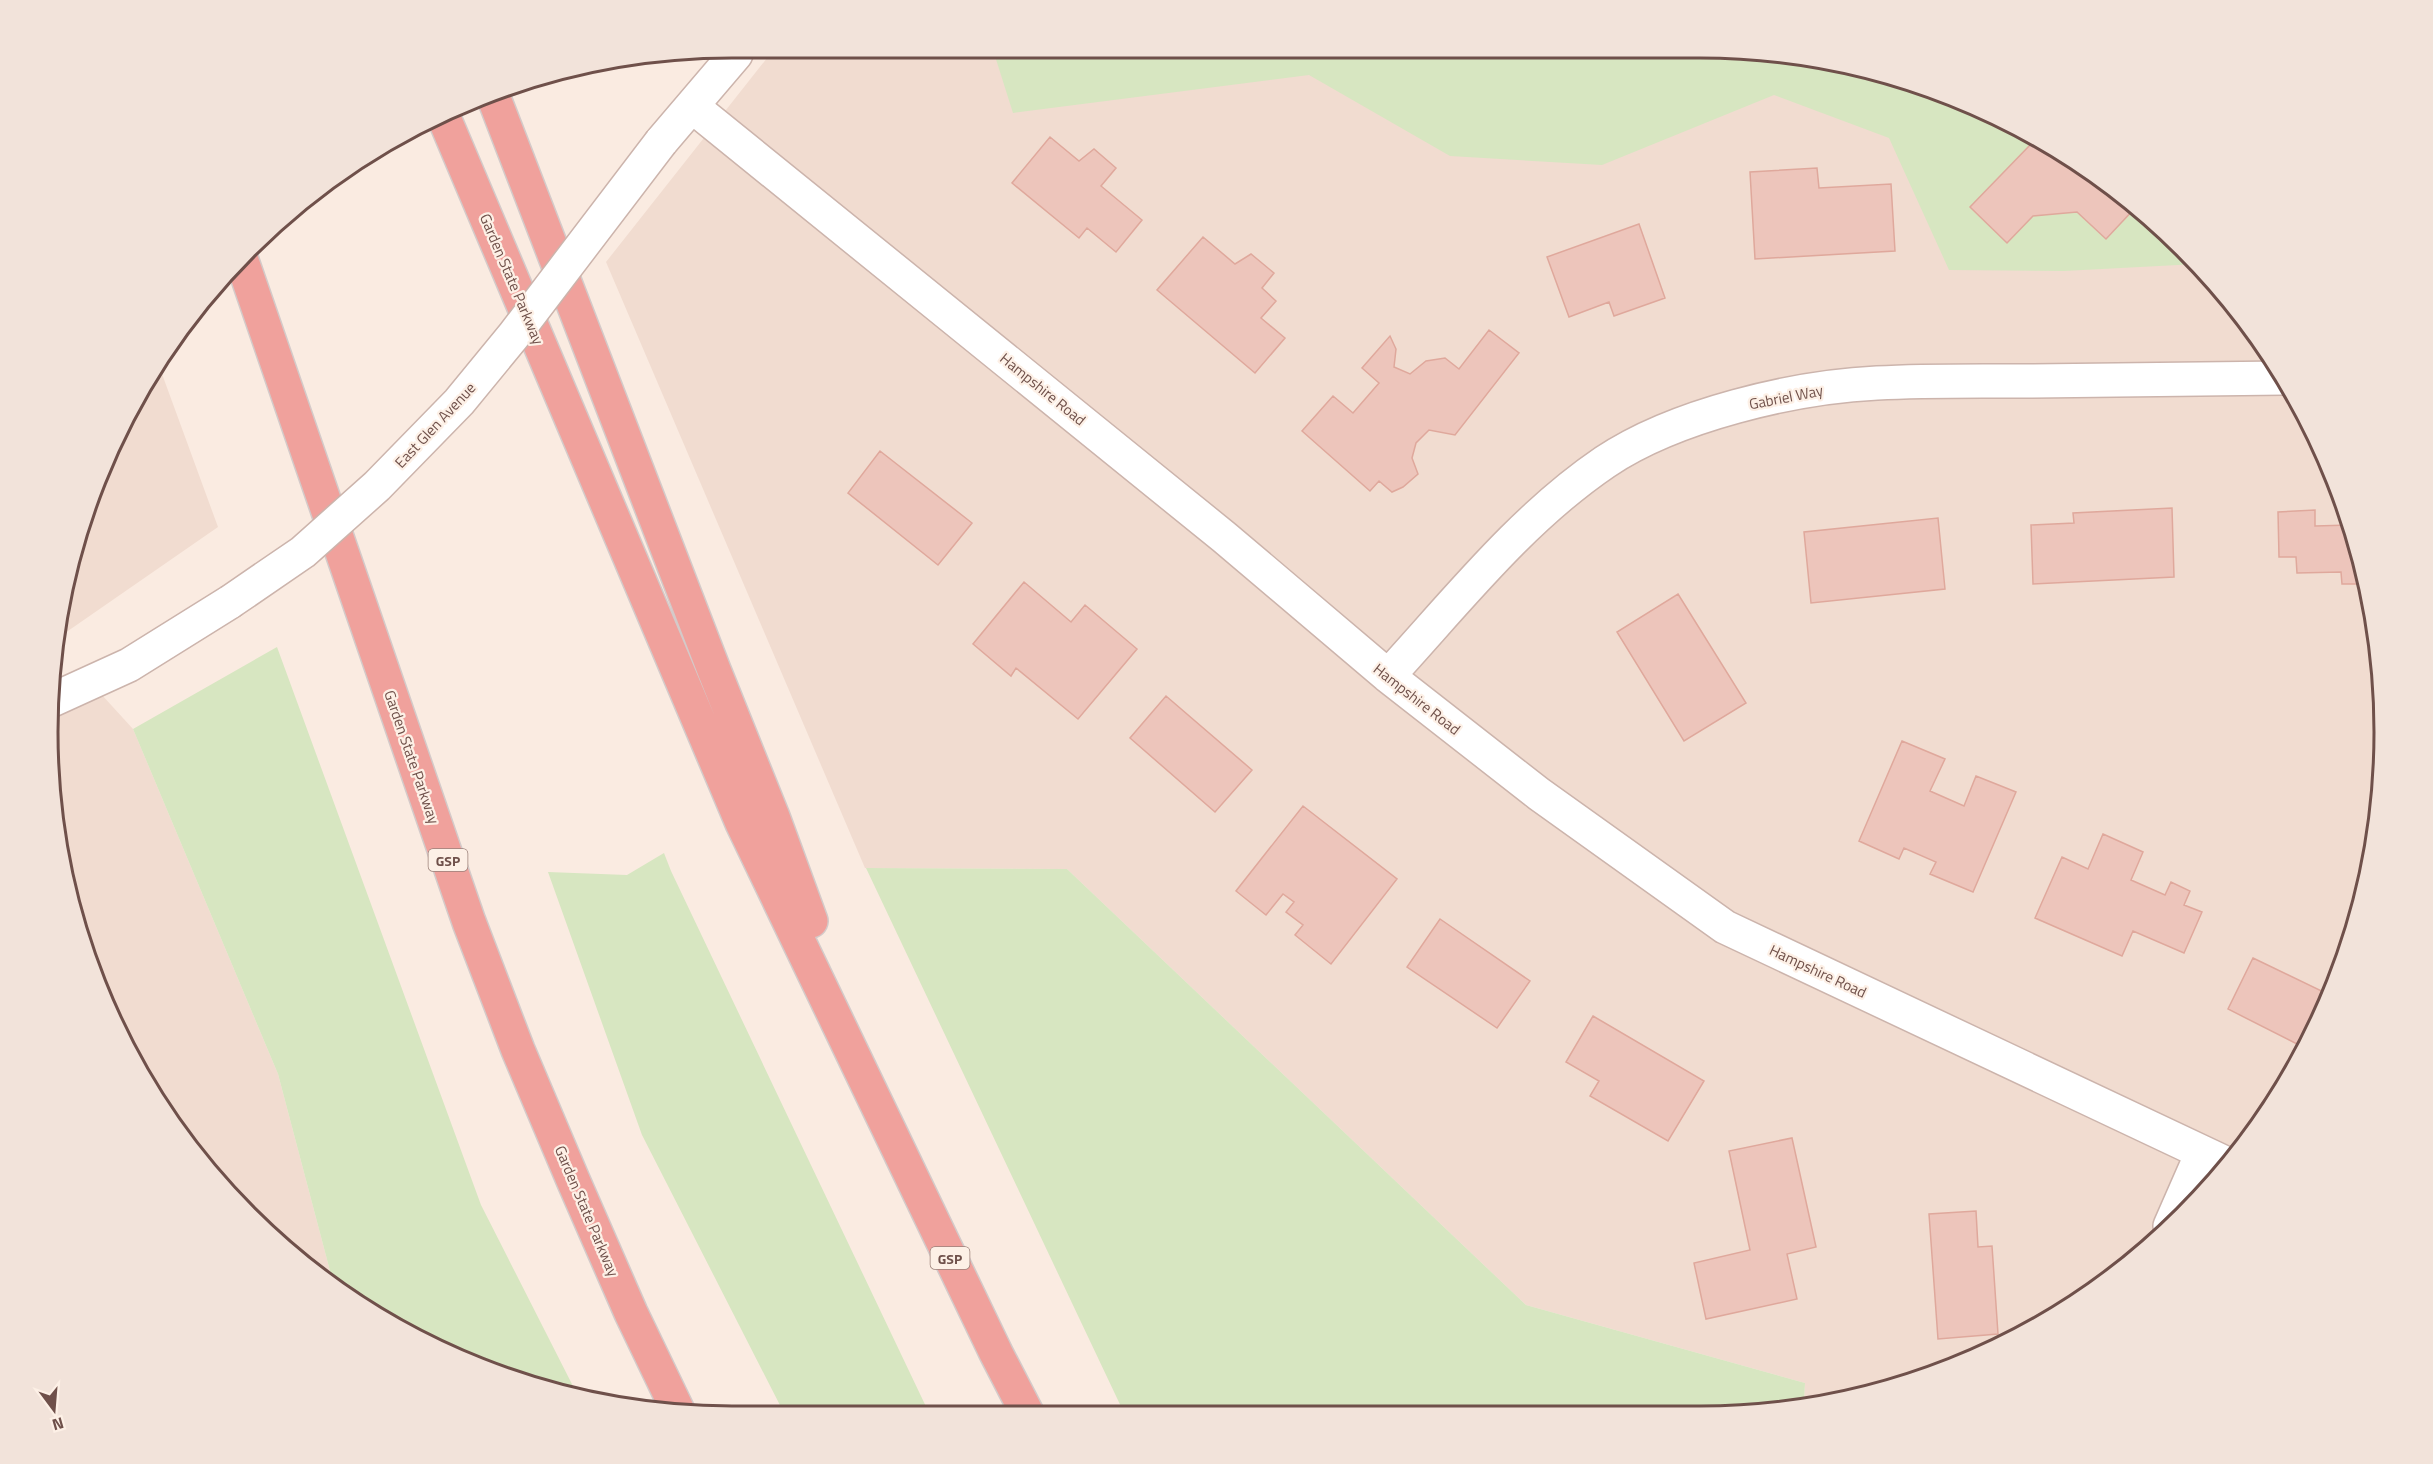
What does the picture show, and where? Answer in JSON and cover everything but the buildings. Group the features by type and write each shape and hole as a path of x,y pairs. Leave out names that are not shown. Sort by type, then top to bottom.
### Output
{"highway":[{"name":"Garden State Parkway","path":"495,102 701,637 773,817 876,1100"},
{"name":"Garden State Parkway","path":"446,123 742,823 980,1321 1024,1406"},
{"name":"Garden State Parkway","path":"245,268 477,943 518,1050 573,1180 631,1313 674,1403"}],"street":[{"name":"East Glen Avenue","path":"60,697 129,665 230,602 303,552 377,486 459,402 514,335 661,142 733,58"},
{"name":"Hampshire Road","path":"693,106 1224,537 1388,676 1539,795 1725,927 2213,1158"},
{"name":"Gabriel Way","path":"1388,676 1514,538 1558,496 1607,460 1661,432 1718,412 1798,393 1876,382 2273,378"},
{"path":"2190,1194 2213,1158"}],"shaded area":[{"path":"767,58 1701,58 1789,64 1832,71 1875,81 1959,110 2135,218 2177,256 2235,322 2261,358 2305,434 2323,474 2352,558 2362,601 2369,644 2374,732 2369,820 2362,863 2352,906 2323,990 2305,1030 2261,1106 2207,1176 2177,1208 2111,1266 2075,1292 1999,1336 1959,1354 1875,1383 1804,1398 1805,1383 1526,1305 1067,869 865,868 606,262"},
{"path":"162,374 218,527 66,632 81,558 94,516 128,434"},
{"path":"91,683 133,729 278,1074 330,1272 288,1238 226,1176 172,1106 128,1030 94,948 71,863 60,776 60,697"}],"green space":[{"path":"996,58 1701,58 1789,64 1875,81 1917,94 1999,128 2075,172 2111,198 2145,226 2185,265 2064,271 1949,270 1889,138 1774,95 1602,165 1450,156 1309,75 1013,113"},
{"path":"277,647 481,1205 573,1387 516,1370 434,1336 395,1315 330,1272 278,1074 133,729"},
{"path":"664,853 926,1406 780,1406 642,1135 548,872 627,875"},
{"path":"866,868 1067,869 1526,1305 1805,1383 1804,1398 1701,1406 1121,1406"}]}
